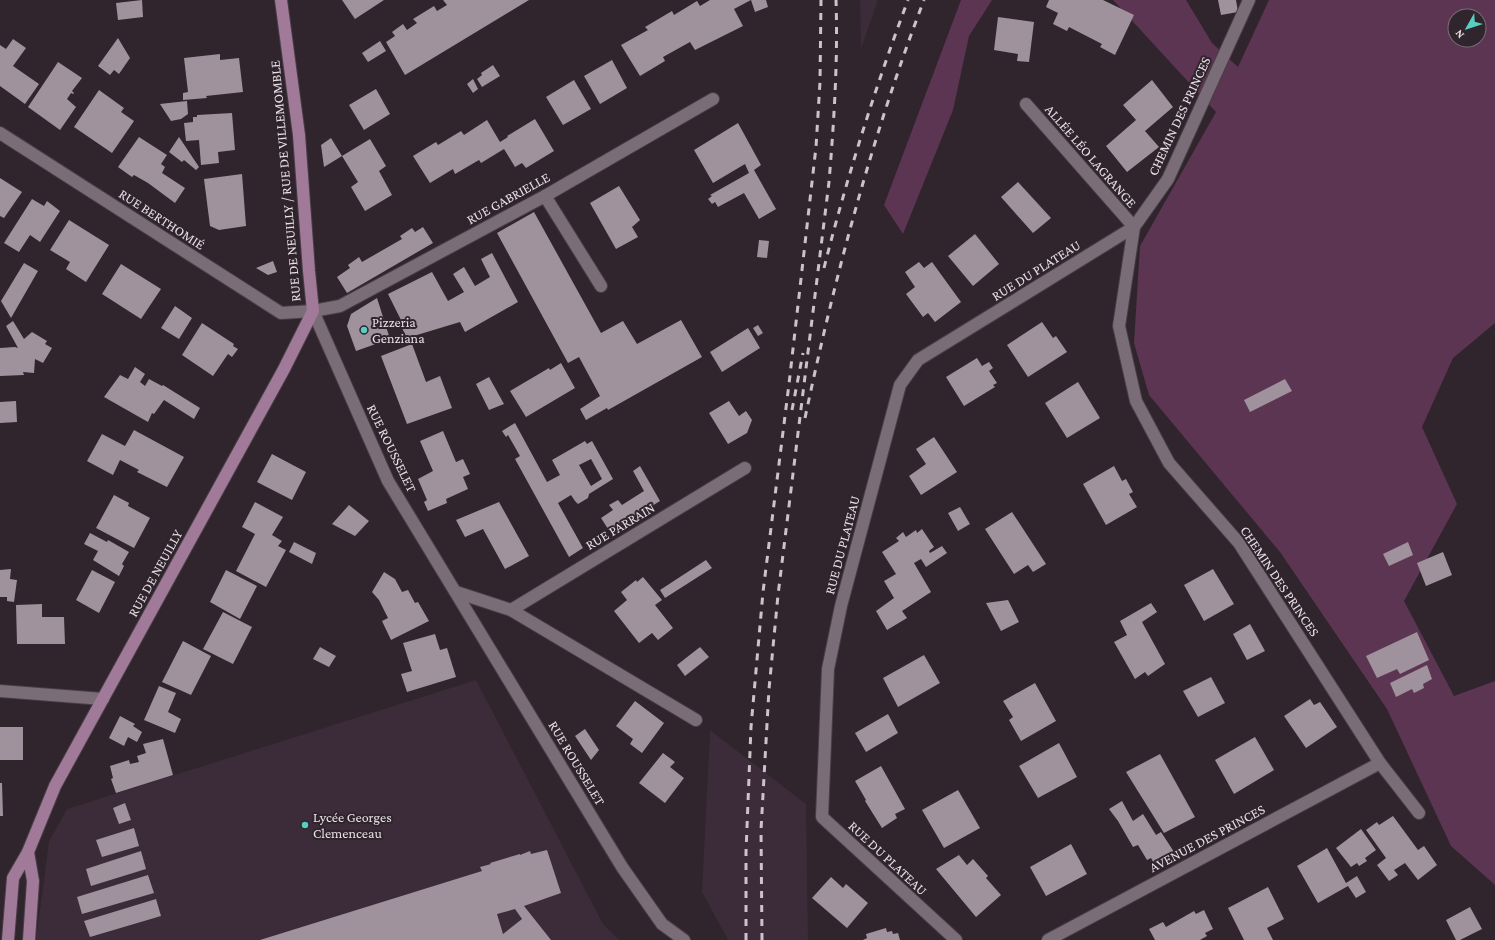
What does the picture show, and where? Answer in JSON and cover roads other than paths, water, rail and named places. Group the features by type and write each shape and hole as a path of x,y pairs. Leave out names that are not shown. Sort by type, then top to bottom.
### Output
{"main road":[{"name":"RUE DE NEUILLY / RUE DE VILLEMOMBLE","path":"281,0 299,135 313,311"},
{"name":"RUE DE NEUILLY","path":"8,940 12,878 28,852 56,786 284,369 313,311"},
{"path":"28,852 33,881 29,940"}],"street":[{"name":"CHEMIN DES PRINCES","path":"1249,0 1168,179 1134,227 1119,326 1136,401 1169,463 1239,543 1380,763 1419,814"},
{"name":"RUE GABRIELLE","path":"313,311 340,306 545,196 713,99"},
{"name":"ALLÉE LÉO LAGRANGE","path":"1026,104 1134,227"},
{"name":"RUE BERTHOMIÉ","path":"0,133 281,313 313,311"},
{"path":"545,196 601,286"},
{"name":"RUE DU PLATEAU","path":"956,940 822,816 828,669 841,606 900,385 918,360 1134,227"},
{"name":"RUE ROUSSELET","path":"313,311 388,481 622,867 662,924 684,940"},
{"name":"RUE PARRAIN","path":"511,610 744,468"},
{"path":"456,592 511,610 696,720"},
{"path":"0,691 103,699"},
{"name":"AVENUE DES PRINCES","path":"1048,940 1380,763"}],"railway":[{"path":"746,940 746,852 751,727 763,592 789,384 816,147 820,82 821,0"},
{"path":"762,940 761,830 769,689 778,595 829,182 835,91 836,0"},
{"path":"824,268 862,133 908,0"},
{"path":"805,418 829,312 856,207 871,155 905,51 924,0"},
{"path":"792,410 803,353"}],"place":[{"name":"Pizzeria Genziana","path":"364,330"},
{"name":"Lycée Georges Clemenceau","path":"305,825"}]}
